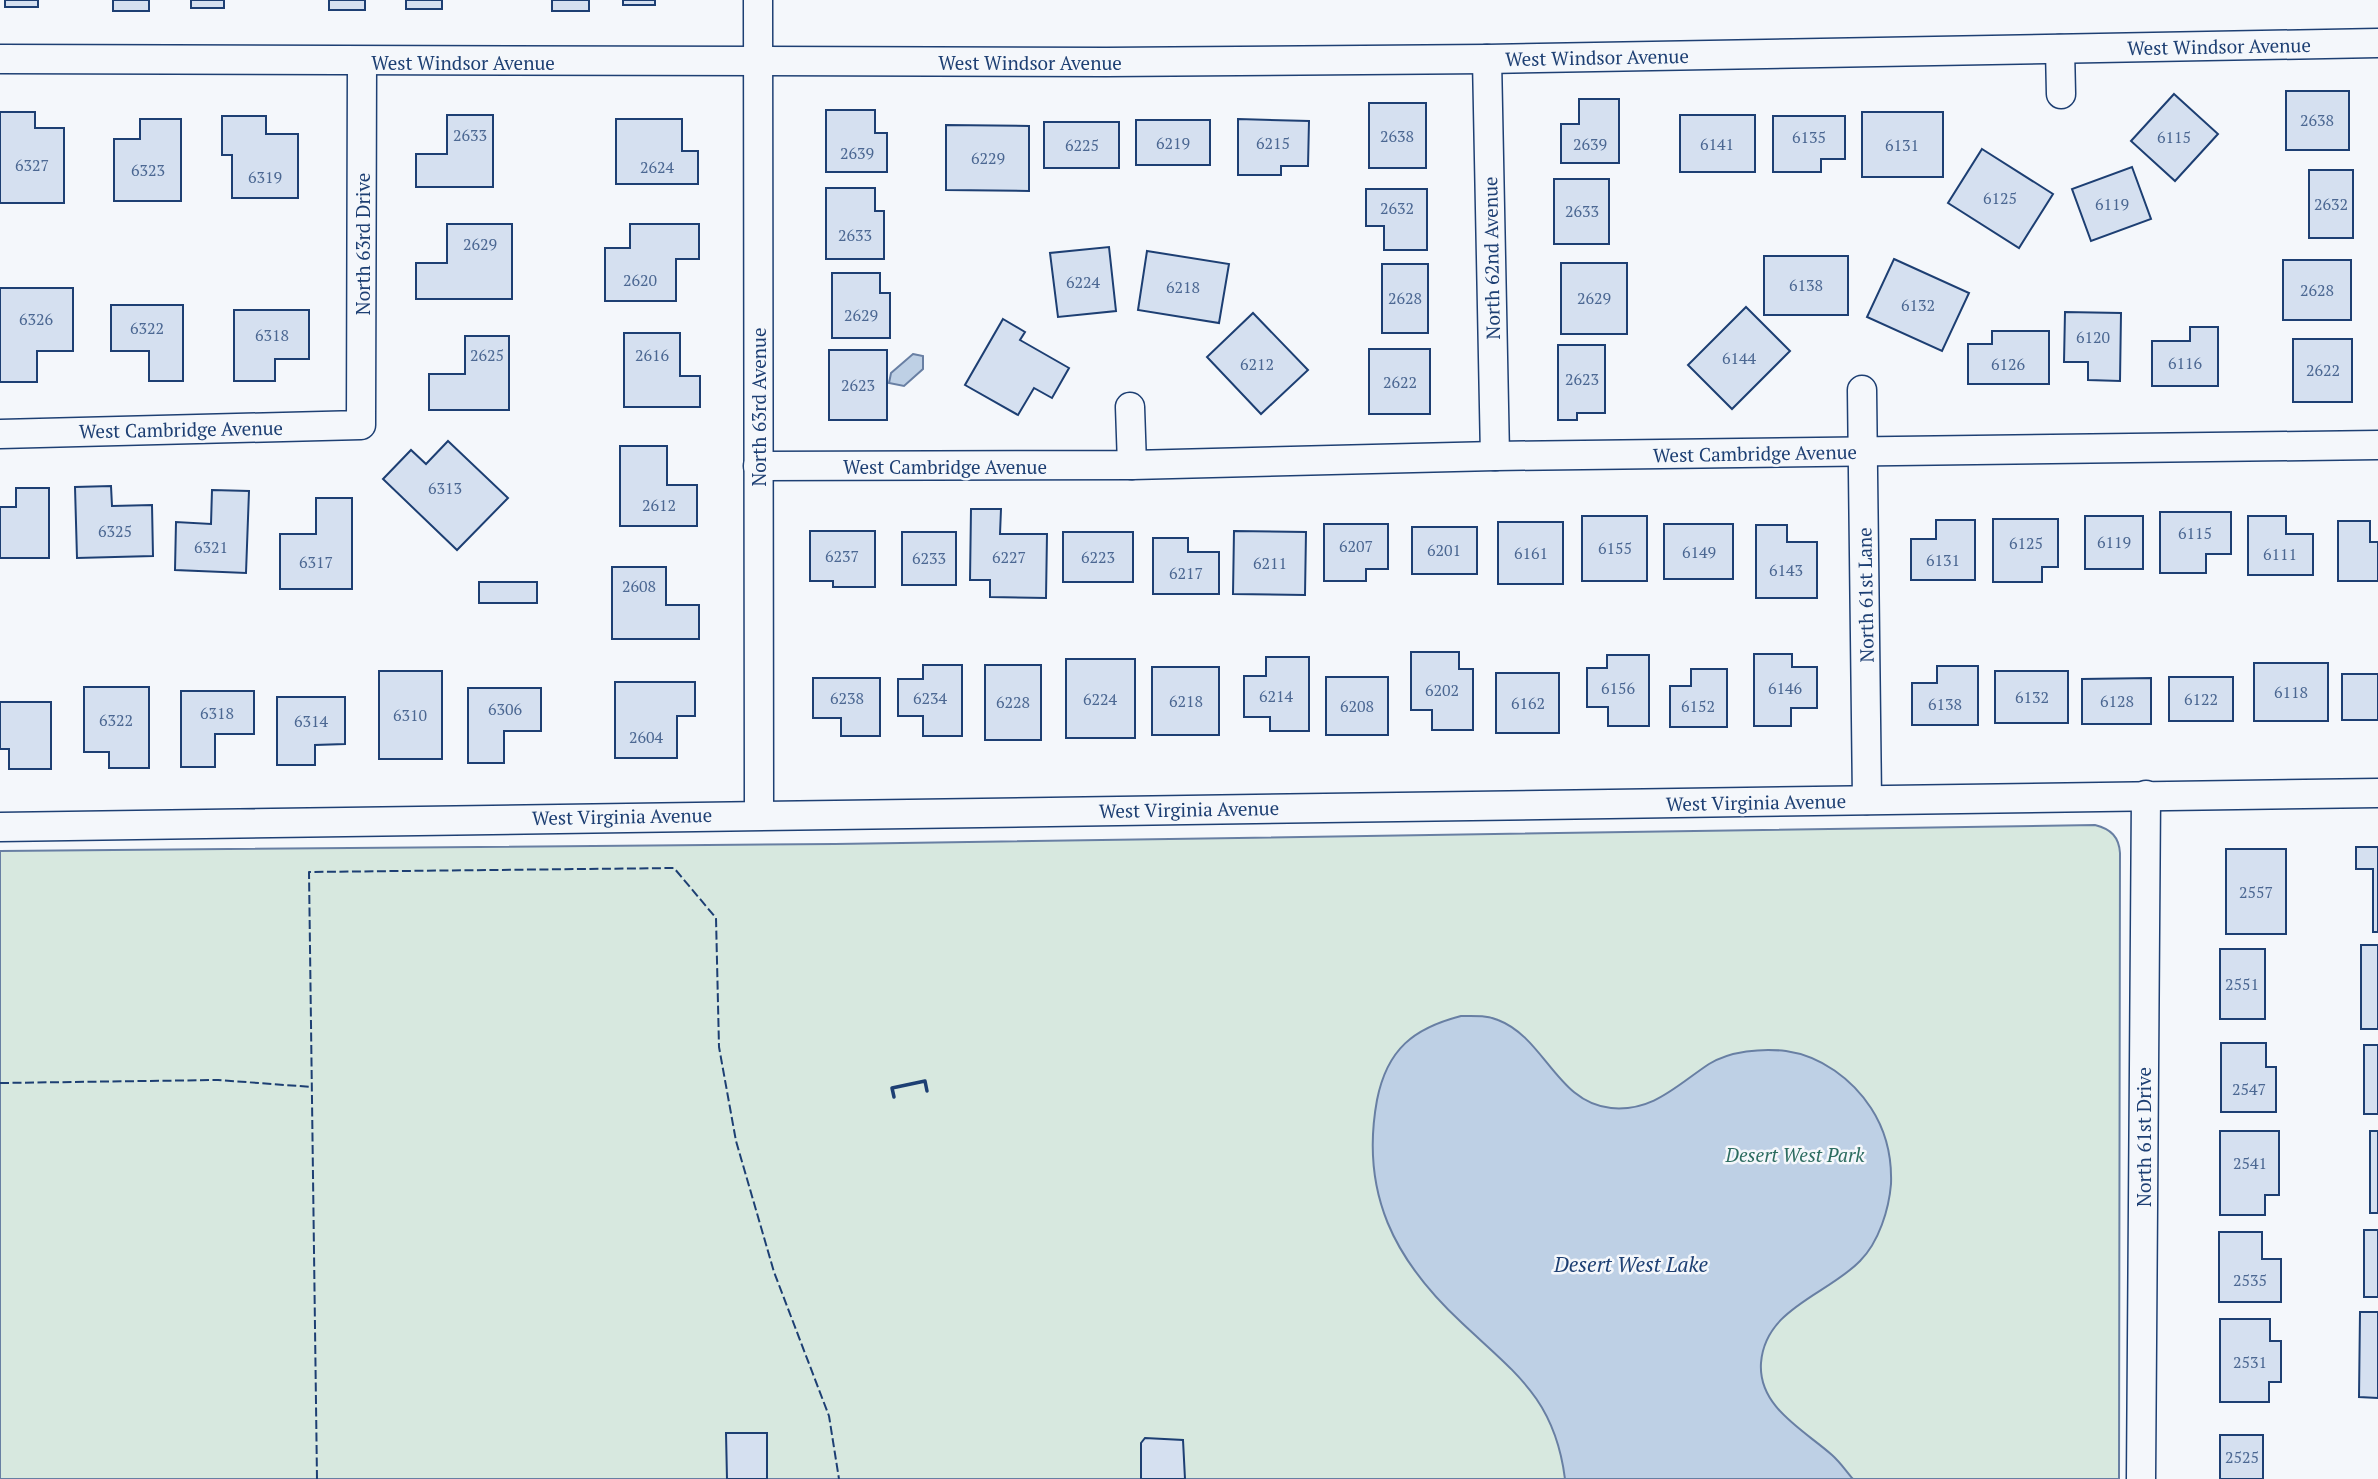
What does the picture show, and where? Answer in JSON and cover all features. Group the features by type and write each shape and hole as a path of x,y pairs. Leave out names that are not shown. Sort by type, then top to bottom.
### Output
{"street":[{"name":"North 63rd Avenue","path":"758,0 759,814"},
{"name":"West Windsor Avenue","path":"0,59 759,62 1486,59 2378,43"},
{"path":"2060,49 2061,94"},
{"name":"North 62nd Avenue","path":"1486,59 1494,456"},
{"name":"North 63rd Drive","path":"361,425 362,62"},
{"name":"North 61st Lane","path":"1862,390 1867,800"},
{"path":"1130,407 1132,465"},
{"name":"West Cambridge Avenue","path":"0,433 361,425"},
{"name":"West Cambridge Avenue","path":"758,466 1132,465 1494,456 2378,445"},
{"name":"West Virginia Avenue","path":"0,827 759,814 2378,793"},
{"name":"North 61st Drive","path":"2141,1479 2146,795"}],"green space":[{"name":"Desert West Park","path":"2095,825 2113,834 2120,853 2119,1479 0,1479 0,851 835,844"}],"water":[{"path":"913,354 923,356 923,369 904,386 889,383 891,373"},
{"name":"Desert West Lake","path":"1461,1016 1489,1017 1514,1029 1577,1095 1593,1104 1611,1108 1640,1106 1652,1101 1709,1064 1727,1056 1767,1050 1786,1051 1811,1058 1834,1070 1863,1097 1881,1126 1889,1154 1891,1184 1882,1225 1873,1244 1860,1261 1785,1316 1765,1344 1761,1363 1762,1379 1775,1405 1796,1427 1835,1458 1853,1479 1565,1479 1560,1451 1542,1408 1515,1373 1438,1299 1418,1275 1388,1223 1378,1195 1373,1134 1377,1100 1388,1067 1405,1043 1416,1034"}],"building":[{"path":"5,0 38,0 38,7 5,7"},
{"path":"113,0 149,0 149,11 113,11"},
{"path":"191,0 224,0 224,8 191,8"},
{"path":"329,0 365,0 365,10 329,10"},
{"path":"406,0 442,0 442,9 406,9"},
{"path":"552,0 589,0 589,11 552,11"},
{"path":"623,0 655,0 655,5 623,5"},
{"path":"2286,91 2349,91 2349,150 2286,150"},
{"path":"2174,94 2218,134 2175,181 2131,141"},
{"path":"1579,99 1619,99 1619,163 1561,163 1561,124 1579,124"},
{"path":"1369,103 1426,103 1426,168 1369,168"},
{"path":"826,110 875,110 875,133 887,133 887,172 826,172"},
{"path":"0,112 35,112 35,128 64,128 64,203 0,203"},
{"path":"1862,112 1943,112 1943,177 1862,177"},
{"path":"447,115 493,115 493,187 416,187 416,154 447,154"},
{"path":"1680,115 1755,115 1755,172 1680,172"},
{"path":"222,116 266,116 266,134 298,134 298,198 232,198 232,155 222,155"},
{"path":"1773,116 1845,116 1845,159 1821,159 1821,172 1773,172"},
{"path":"140,119 181,119 181,201 114,201 114,139 140,139"},
{"path":"616,119 682,119 682,151 698,151 698,184 616,184"},
{"path":"1238,119 1309,121 1308,166 1281,166 1281,175 1238,175"},
{"path":"1136,120 1210,120 1210,165 1136,165"},
{"path":"1044,122 1119,122 1119,168 1044,168"},
{"path":"946,125 1029,126 1029,191 946,190"},
{"path":"1982,149 2053,194 2019,248 1948,203"},
{"path":"2132,167 2151,219 2091,241 2072,189"},
{"path":"2309,170 2353,170 2353,238 2309,238"},
{"path":"1554,179 1609,179 1609,244 1554,244"},
{"path":"826,188 875,188 875,211 884,211 884,259 826,259"},
{"path":"1366,189 1427,189 1427,250 1384,250 1384,226 1366,226"},
{"path":"447,224 512,224 512,299 416,299 416,263 447,263"},
{"path":"630,224 699,224 699,259 676,259 676,301 605,301 605,248 630,248"},
{"path":"1109,247 1116,311 1058,317 1050,253"},
{"path":"1147,251 1229,264 1219,323 1138,310"},
{"path":"1764,256 1848,256 1848,315 1764,315"},
{"path":"1894,259 1969,293 1942,351 1867,317"},
{"path":"2283,260 2351,260 2351,320 2283,320"},
{"path":"1561,263 1627,263 1627,334 1561,334"},
{"path":"1382,264 1428,264 1428,333 1382,333"},
{"path":"832,273 880,273 880,293 890,293 890,338 832,338"},
{"path":"0,288 73,288 73,351 37,351 37,382 0,382"},
{"path":"111,305 183,305 183,381 149,381 149,351 111,351"},
{"path":"1746,307 1790,351 1732,409 1688,365"},
{"path":"234,310 309,310 309,359 275,359 275,381 234,381"},
{"path":"2065,312 2121,313 2120,381 2088,380 2088,362 2064,362"},
{"path":"1253,313 1308,370 1261,414 1207,357"},
{"path":"1003,319 1025,332 1020,340 1069,368 1052,398 1034,388 1018,415 965,385"},
{"path":"2190,327 2218,327 2218,386 2152,386 2152,341 2190,341"},
{"path":"1992,331 2049,331 2049,384 1968,384 1968,344 1992,344"},
{"path":"624,333 680,333 680,376 700,376 700,407 624,407"},
{"path":"465,336 509,336 509,410 429,410 429,374 465,374"},
{"path":"2293,339 2352,339 2352,402 2293,402"},
{"path":"1558,345 1605,345 1605,413 1577,413 1577,420 1558,420"},
{"path":"1369,349 1430,349 1430,414 1369,414"},
{"path":"829,350 887,350 887,420 829,420"},
{"path":"448,441 508,498 457,550 383,479 411,450 426,464"},
{"path":"620,446 667,446 667,485 697,485 697,526 620,526"},
{"path":"111,486 112,506 152,505 153,556 77,558 75,487"},
{"path":"16,488 49,488 49,558 0,558 0,507 16,507"},
{"path":"212,490 249,491 246,573 175,570 176,522 211,524"},
{"path":"316,498 352,498 352,589 280,589 280,534 316,534"},
{"path":"971,509 1001,509 1000,534 1047,534 1046,598 990,597 990,580 970,580"},
{"path":"2160,512 2231,512 2231,554 2206,554 2206,573 2160,573"},
{"path":"1582,516 1647,516 1647,581 1582,581"},
{"path":"2085,516 2143,516 2143,569 2085,569"},
{"path":"2248,516 2286,516 2286,534 2313,534 2313,575 2248,575"},
{"path":"1993,519 2058,519 2058,567 2042,567 2042,582 1993,582"},
{"path":"1936,520 1975,520 1975,580 1911,580 1911,539 1936,539"},
{"path":"2338,521 2370,521 2370,542 2378,542 2378,581 2338,581"},
{"path":"1498,522 1563,522 1563,584 1498,584"},
{"path":"1324,524 1388,524 1388,569 1366,569 1366,581 1324,581"},
{"path":"1664,524 1733,524 1733,579 1664,579"},
{"path":"1756,525 1787,525 1787,542 1817,542 1817,598 1756,598"},
{"path":"1412,527 1477,527 1477,574 1412,574"},
{"path":"810,531 875,531 875,587 833,587 833,581 810,581"},
{"path":"1234,531 1306,532 1305,595 1233,594"},
{"path":"902,532 956,532 956,585 902,585"},
{"path":"1063,532 1133,532 1133,582 1063,582"},
{"path":"1153,538 1188,538 1188,552 1219,552 1219,594 1153,594"},
{"path":"612,567 666,567 666,605 699,605 699,639 612,639"},
{"path":"479,582 537,582 537,603 479,603"},
{"path":"1411,652 1459,652 1459,669 1473,669 1473,730 1432,730 1432,710 1411,710"},
{"path":"1754,654 1792,654 1792,667 1817,667 1817,708 1791,708 1791,726 1754,726"},
{"path":"1607,655 1649,655 1649,726 1608,726 1608,707 1587,707 1587,668 1607,668"},
{"path":"1266,657 1309,657 1309,731 1270,731 1270,717 1244,717 1244,676 1266,676"},
{"path":"1066,659 1135,659 1135,738 1066,738"},
{"path":"2254,663 2328,663 2328,721 2254,721"},
{"path":"923,665 962,665 962,736 923,736 923,716 898,716 898,679 923,679"},
{"path":"985,665 1041,665 1041,740 985,740"},
{"path":"1937,666 1978,666 1978,725 1912,725 1912,683 1937,683"},
{"path":"1152,667 1219,667 1219,735 1152,735"},
{"path":"1691,669 1727,669 1727,727 1670,727 1670,686 1691,686"},
{"path":"379,671 442,671 442,759 379,759"},
{"path":"1995,671 2068,671 2068,723 1995,723"},
{"path":"1496,673 1559,673 1559,733 1496,733"},
{"path":"2342,674 2378,674 2378,720 2342,720"},
{"path":"1326,677 1388,677 1388,735 1326,735"},
{"path":"2169,677 2233,677 2233,721 2169,721"},
{"path":"813,678 880,678 880,736 841,736 841,718 813,718"},
{"path":"2151,678 2151,724 2082,724 2082,679"},
{"path":"615,682 695,682 695,716 677,716 677,758 615,758"},
{"path":"84,687 149,687 149,768 109,768 109,752 84,752"},
{"path":"468,688 541,688 541,731 504,731 504,763 468,763"},
{"path":"181,691 254,691 254,734 215,734 215,767 181,767"},
{"path":"277,697 345,697 345,744 315,745 315,765 277,765"},
{"path":"0,702 51,702 51,769 9,769 9,749 0,749"},
{"path":"2356,847 2378,847 2378,932 2373,932 2373,869 2356,869"},
{"path":"2226,849 2286,849 2286,934 2226,934"},
{"path":"2361,945 2378,945 2378,1029 2361,1029"},
{"path":"2220,949 2265,949 2265,1019 2220,1019"},
{"path":"2221,1043 2266,1043 2266,1067 2276,1067 2276,1112 2221,1112"},
{"path":"2364,1045 2378,1045 2378,1114 2364,1114"},
{"path":"2220,1131 2279,1131 2279,1195 2265,1195 2265,1215 2220,1215"},
{"path":"2370,1131 2378,1131 2378,1213 2370,1213"},
{"path":"2364,1230 2378,1230 2378,1297 2364,1297"},
{"path":"2219,1232 2262,1232 2262,1259 2281,1259 2281,1302 2219,1302"},
{"path":"2360,1312 2378,1312 2378,1398 2359,1397"},
{"path":"2220,1319 2270,1319 2270,1341 2281,1341 2281,1382 2269,1382 2269,1402 2220,1402"},
{"path":"726,1433 767,1433 767,1479 727,1479"},
{"path":"2220,1435 2263,1435 2263,1479 2220,1479"},
{"path":"1145,1438 1183,1440 1185,1479 1141,1479 1141,1443"}],"fence":[{"path":"317,1479 309,872 674,868 716,918 719,1047 736,1141 774,1272 829,1416 839,1479"},
{"path":"0,1083 218,1080 312,1087"}],"wall":[{"path":"894,1097 892,1088 925,1081 927,1091"}]}
